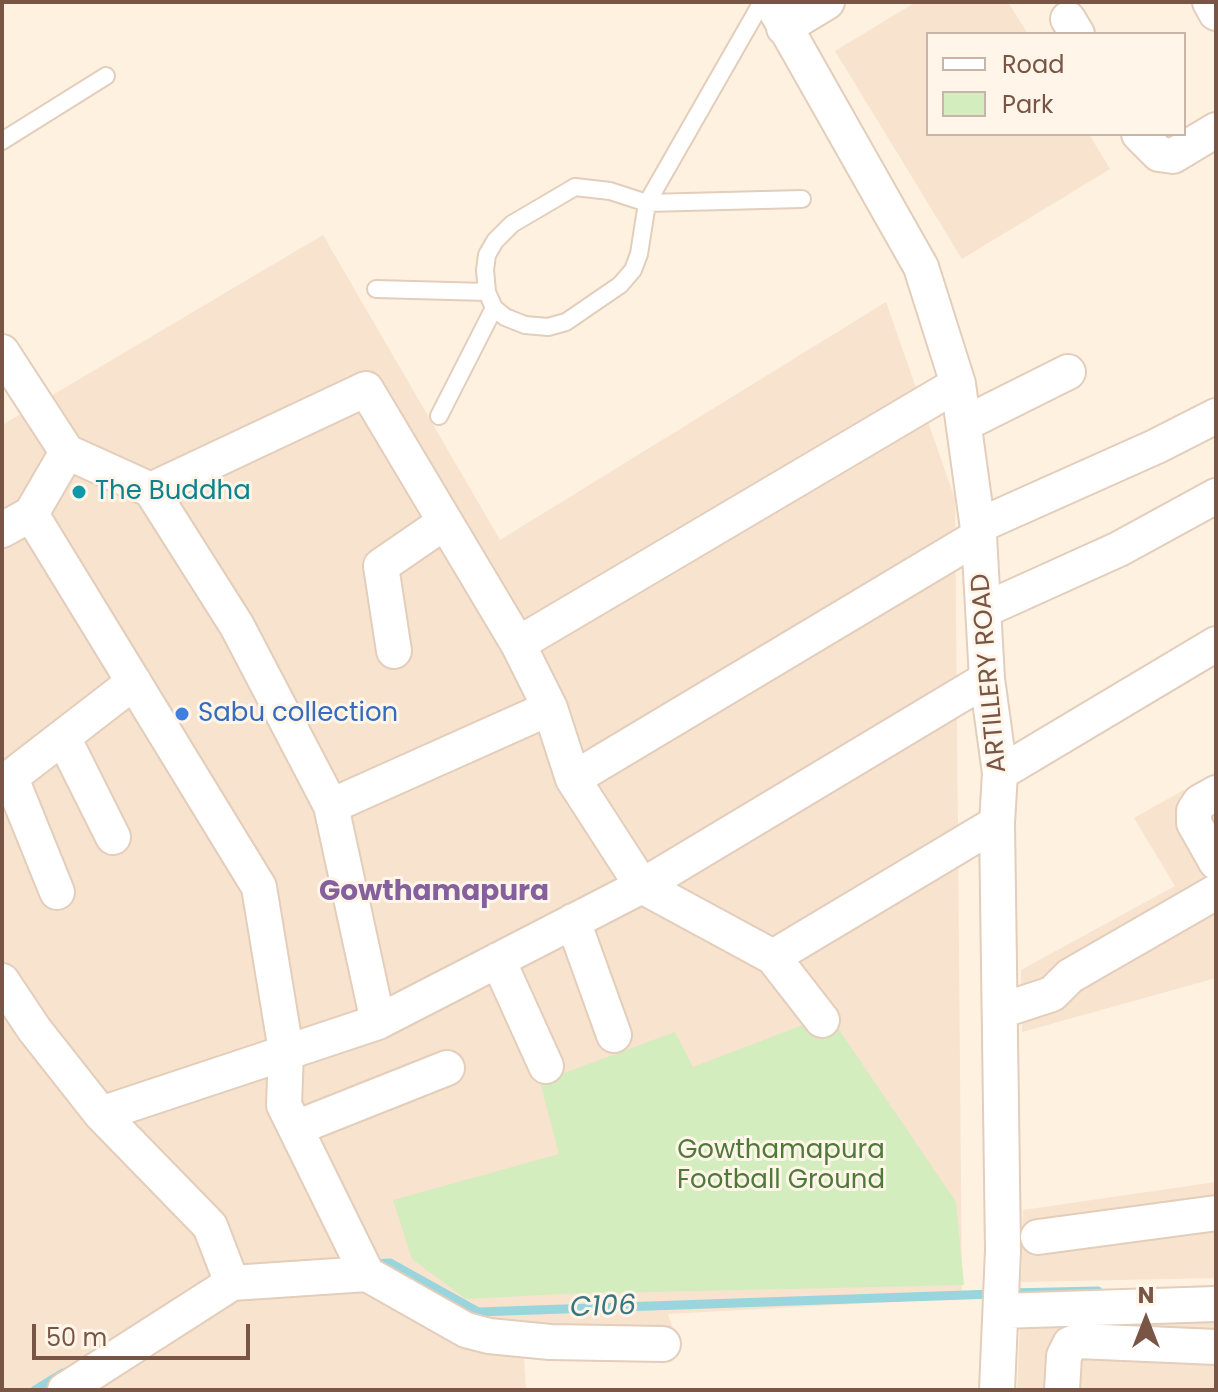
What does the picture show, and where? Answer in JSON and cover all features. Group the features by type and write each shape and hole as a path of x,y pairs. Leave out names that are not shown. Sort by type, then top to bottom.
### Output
{"street":[{"path":"772,11 827,2"},
{"path":"1210,2 1216,13"},
{"name":"ARTILLERY ROAD","path":"772,11 921,267 958,384 979,531 987,679 1000,773 997,823 1003,1242 997,1390"},
{"path":"1141,136 1159,154 1173,156 1216,130"},
{"path":"2,352 67,452 151,490 237,626 331,806 378,1022"},
{"path":"964,424 1068,372"},
{"path":"518,644 958,384"},
{"path":"151,490 366,389 518,644 550,708 573,779 642,886 773,957 822,1020"},
{"path":"573,779 979,531 1216,416"},
{"path":"67,452 16,522 134,682 259,887 286,1051 284,1105 367,1274"},
{"path":"984,610 1119,549 1216,496"},
{"path":"394,651 381,566 445,522"},
{"path":"1000,773 1216,644"},
{"path":"101,1114 378,1022 642,886 987,679"},
{"path":"57,892 7,781 134,682"},
{"path":"331,806 550,708"},
{"path":"63,737 113,837"},
{"path":"1216,793 1200,802 1194,811 1194,823 1216,862"},
{"path":"773,957 997,823"},
{"path":"999,1001 1052,994 1070,976 1216,892"},
{"path":"573,921 614,1035"},
{"path":"498,960 546,1066"},
{"path":"2,981 34,1029 101,1114 210,1226 229,1275"},
{"path":"296,1128 447,1068"},
{"path":"1038,1237 1216,1213"},
{"path":"65,1390 229,1275 367,1274 466,1330 489,1336 550,1342 663,1344"},
{"path":"1001,1311 1216,1304"},
{"path":"1062,1390 1064,1356 1070,1344 1078,1341 1216,1347"}],"lane":[{"path":"772,11 647,203 639,254 633,270 620,285 566,322 548,327 525,325 505,317 490,300 485,270 487,255 495,241 512,224 575,187 610,191 647,203 802,199"},
{"path":"2,141 106,76"},
{"path":"376,289 490,300"},
{"path":"439,416 490,300"}],"shaded area":[{"path":"916,2 1008,2 1027,32 926,32 926,136 1090,136 1110,169 962,259 835,51"},
{"path":"323,235 500,540 886,302 955,499 962,1298 668,1314 680,1352 524,1359 526,1390 2,1390 2,425"},
{"path":"1216,772 1216,978 1022,1032 1021,970 1175,886 1134,818"},
{"path":"1216,1182 1216,1278 1021,1282 1023,1210"},
{"path":"1216,1317 1216,1390 1017,1390 1020,1325"}],"green space":[{"name":"Gowthamapura Football Ground","path":"829,1015 956,1202 964,1285 466,1299 412,1259 393,1200 559,1154 540,1082 675,1032 693,1067"}],"waterway":[{"name":"C106","path":"374,1264 390,1263 478,1312 994,1294"},
{"name":"C106","path":"1009,1293 1098,1291"},
{"name":"C106","path":"35,1390 63,1373"}],"place":[{"name":"The Buddha","path":"79,492"},
{"name":"Sabu collection","path":"182,714"}],"district":[{"name":"Gowthamapura","path":"434,893"}]}
